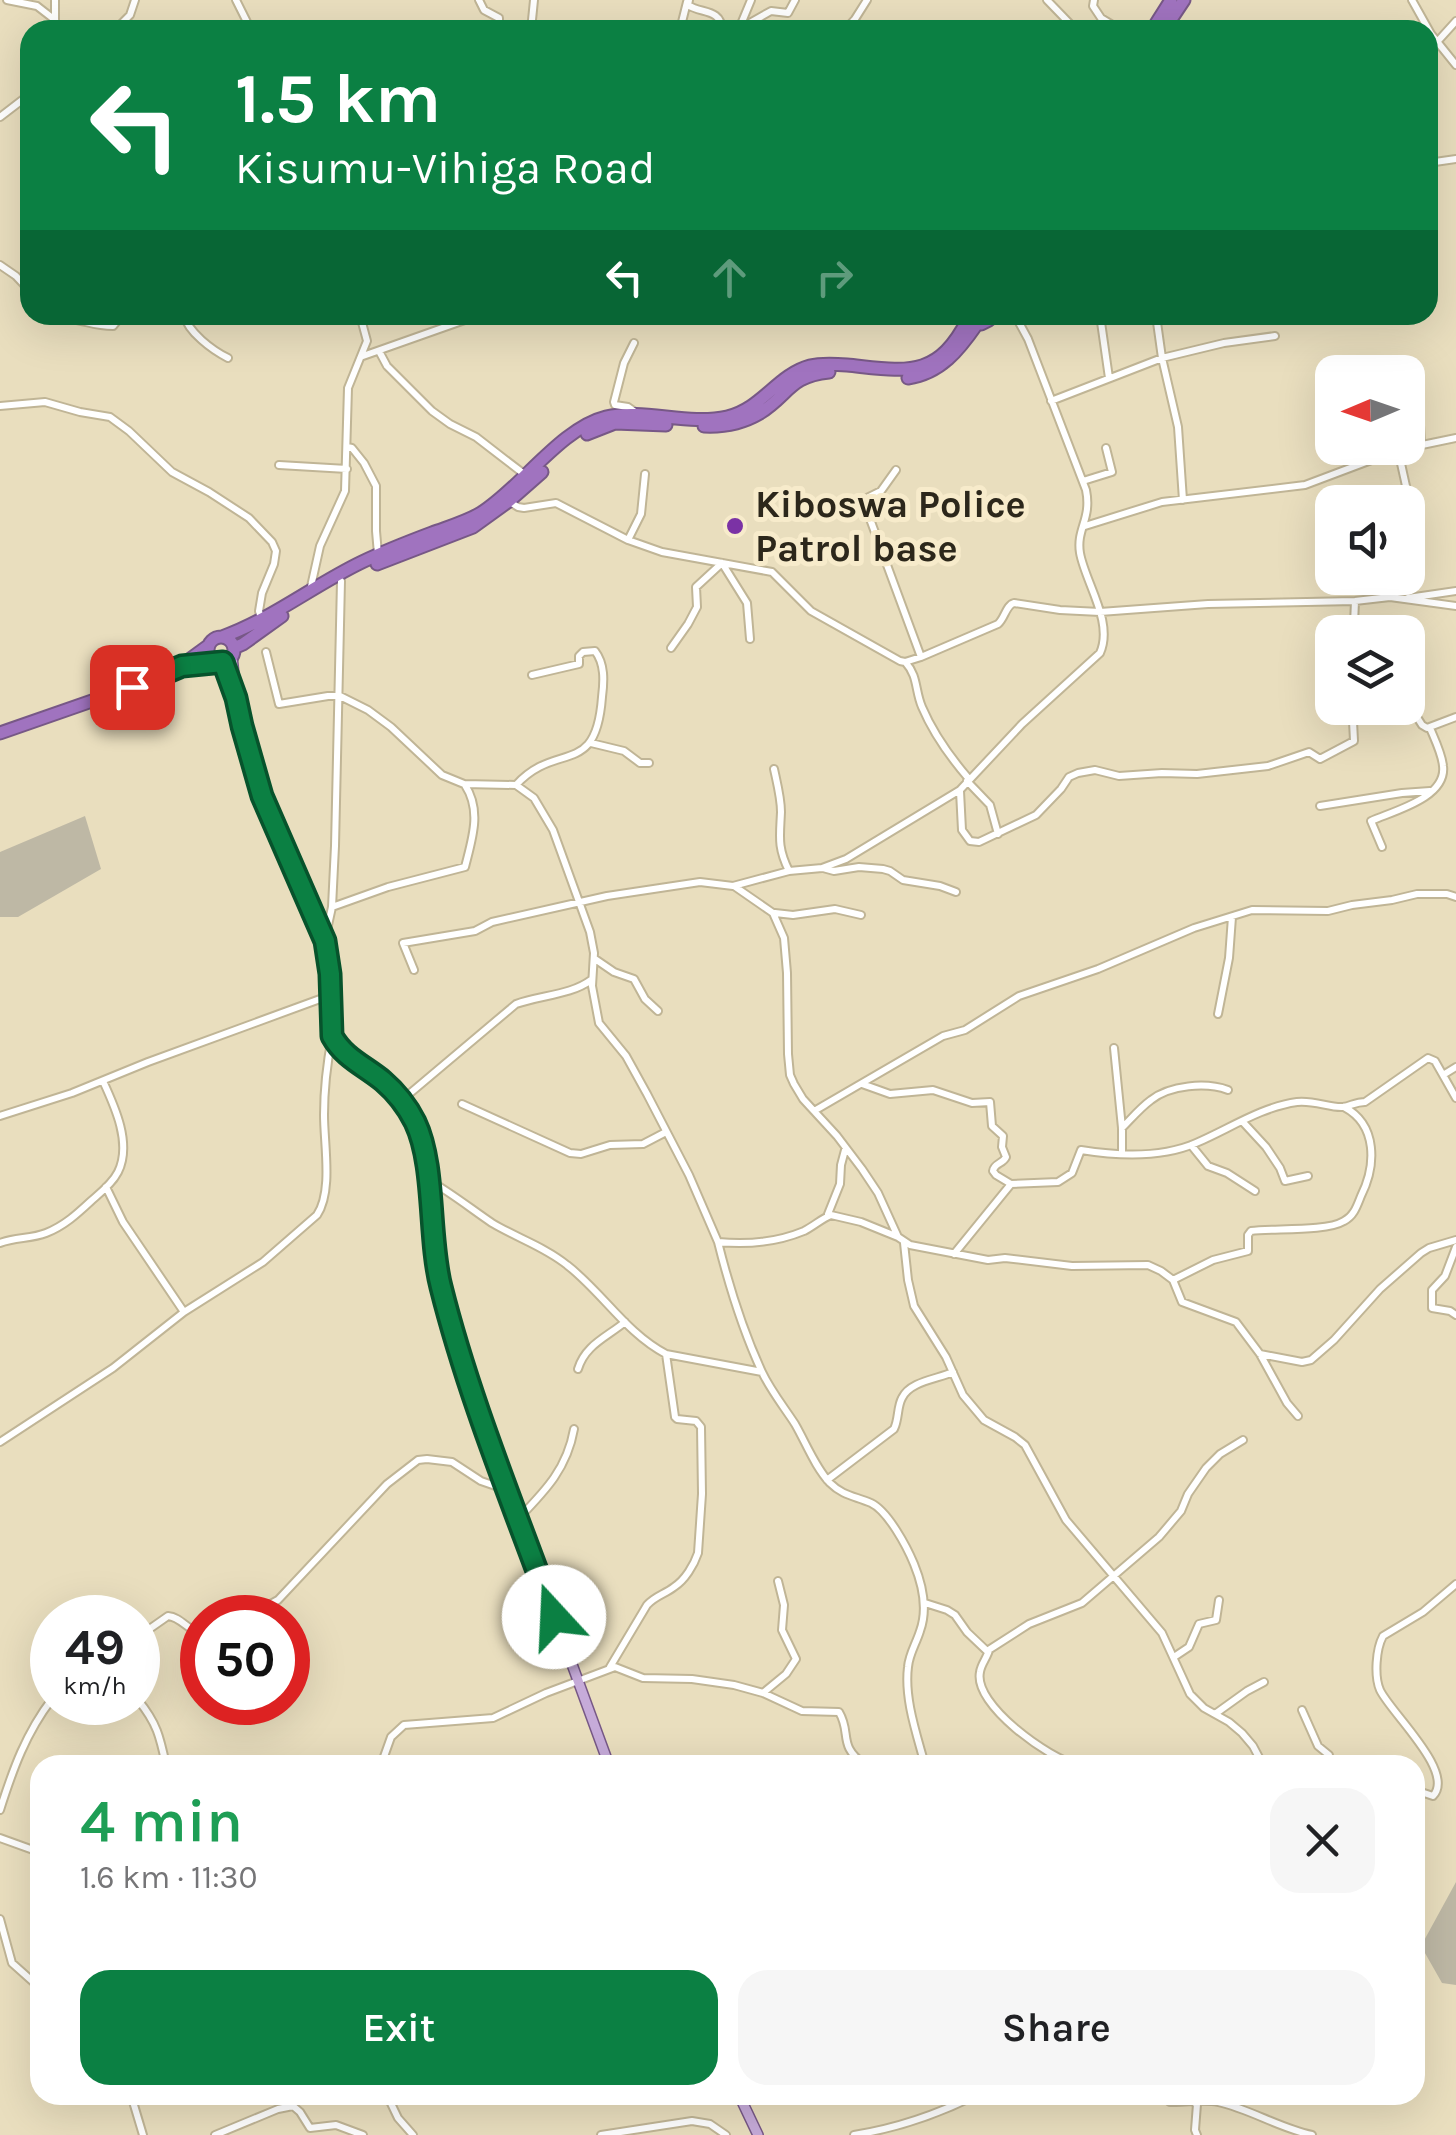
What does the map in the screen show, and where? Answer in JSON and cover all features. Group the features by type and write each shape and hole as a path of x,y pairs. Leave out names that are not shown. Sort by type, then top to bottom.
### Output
{"highway":[{"path":"182,666 214,639 247,628 378,554 483,512 583,427 612,416 727,417 757,404 796,372 820,364 915,369 939,358 966,325"},
{"path":"0,732 101,699 182,666 226,657 273,622 341,581 384,560 473,527 509,501 571,445 600,428 626,422 728,425 760,413 800,378 819,373 920,376 943,364 962,346 968,325"},
{"path":"222,637 230,640 226,657"},
{"path":"208,646 209,655 226,657"}],"main road":[{"path":"226,657 262,796 325,941 332,1036 354,1061 402,1100 422,1139 434,1250 447,1312 605,1755"},
{"path":"744,2105 758,2135"}],"street":[{"path":"8,0 36,6 55,20"},
{"path":"55,0 55,20"},
{"path":"479,0 484,10 499,20"},
{"path":"756,20 772,10 788,12 796,0"},
{"path":"1046,0 1066,20"},
{"path":"688,1 692,8 716,15 720,20"},
{"path":"1438,41 1456,21"},
{"path":"1438,43 1456,65"},
{"path":"0,117 20,102"},
{"path":"0,265 20,280"},
{"path":"188,325 216,352 228,358"},
{"path":"310,590 320,546 343,499 348,388 367,341 363,325"},
{"path":"362,356 451,325"},
{"path":"414,970 404,942 475,931 492,922 579,902 700,882 733,886 789,870 822,868 846,859 960,790 1022,724 1100,653 1100,612 1080,552 1079,540 1089,509 1083,481 1020,325"},
{"path":"1102,325 1110,378"},
{"path":"1157,325 1178,427 1183,500"},
{"path":"1051,402 1162,358 1274,336"},
{"path":"634,343 614,402 638,415"},
{"path":"378,351 387,366 432,411 476,436 526,476"},
{"path":"0,406 45,402 110,417 172,472 249,518 276,551 262,592 261,620"},
{"path":"1425,444 1456,438"},
{"path":"347,447 364,463 376,486 378,554"},
{"path":"1083,481 1112,472 1106,448"},
{"path":"279,465 347,469"},
{"path":"1084,526 1142,507 1305,485 1358,465"},
{"path":"804,507 826,514 863,500 881,491 896,470"},
{"path":"628,540 641,514 645,474"},
{"path":"863,500 921,657"},
{"path":"509,501 524,508 560,505 628,540 679,556 772,572 811,611 878,651 906,662 913,670 922,707 947,754 990,805 998,835"},
{"path":"722,564 746,603 750,639"},
{"path":"671,648 697,606 696,587 722,564"},
{"path":"325,941 332,907 341,581"},
{"path":"1402,599 1456,591"},
{"path":"906,662 998,624 1011,603 1100,612 1390,597 1456,606"},
{"path":"1354,615 1355,601"},
{"path":"516,785 538,766 573,756 592,742 601,713 604,686 595,651 584,652 579,664 532,674"},
{"path":"266,652 279,704 340,696 391,727 442,775 464,784 516,785 534,798 553,830 590,932 598,1023 626,1056 689,1175 718,1242 729,1286 762,1372 827,1480 843,1494 874,1504 914,1564 924,1603 907,1679 923,1755"},
{"path":"1423,725 1430,728 1456,718"},
{"path":"960,790 962,830 966,839 979,842 1036,814 1069,777 1088,771 1125,776 1197,774 1268,766 1310,752 1321,759 1354,742 1353,725"},
{"path":"1382,848 1371,821 1413,805 1432,791 1442,777 1444,767 1430,728"},
{"path":"592,742 624,751 640,763 649,763"},
{"path":"774,769 780,807 780,847 789,870"},
{"path":"332,907 388,887 465,867 474,837 474,817 473,800 464,784"},
{"path":"1320,806 1432,791"},
{"path":"822,868 883,869 903,880 956,892"},
{"path":"733,886 773,913 793,915 835,909 861,916"},
{"path":"814,1111 1020,996 1098,969 1194,928 1255,910 1328,911 1417,894 1456,897"},
{"path":"773,913 785,943 790,1076 803,1099 878,1193 901,1240 912,1298 920,1318 964,1395 977,1414 1025,1445 1056,1506 1162,1634 1190,1694 1204,1708 1229,1722 1258,1755"},
{"path":"1218,1014 1232,918"},
{"path":"595,960 634,980 658,1011"},
{"path":"402,1100 516,1004 578,989 592,979"},
{"path":"0,1116 331,995"},
{"path":"0,1442 113,1368 184,1312 263,1262 322,1208 326,1193 325,1095 332,1036"},
{"path":"1114,1048 1122,1154"},
{"path":"1342,1107 1366,1102 1428,1058 1435,1061 1456,1098"},
{"path":"1443,1075 1456,1066"},
{"path":"0,1243 36,1237 66,1224 118,1172 123,1143 114,1105 103,1081"},
{"path":"861,1084 890,1094 933,1090 972,1103 990,1102 992,1128 1004,1136 1006,1157 995,1166 994,1173 1011,1184 1058,1182 1072,1174 1082,1150 1108,1155 1191,1146 1260,1113 1296,1102 1313,1101 1352,1111 1364,1126 1372,1159 1368,1182 1347,1220 1322,1227 1251,1231 1248,1250 1214,1260 1173,1280"},
{"path":"1122,1128 1162,1093 1197,1086 1228,1090"},
{"path":"462,1104 570,1153 643,1144 666,1132"},
{"path":"1242,1121 1266,1147 1284,1181 1308,1176"},
{"path":"1191,1146 1208,1166 1255,1191"},
{"path":"828,1216 840,1184 845,1148"},
{"path":"428,1179 493,1223 569,1266 625,1322 666,1354 762,1372"},
{"path":"954,1254 1011,1184"},
{"path":"106,1187 123,1222 184,1312"},
{"path":"718,1242 749,1245 778,1240 810,1228 828,1216 842,1216 901,1240 988,1260 1005,1258 1072,1266 1148,1265 1173,1280 1182,1302 1236,1322 1298,1416"},
{"path":"884,1232 892,1224"},
{"path":"1260,1354 1302,1362 1311,1360 1380,1289 1429,1248 1456,1244 1445,1276 1430,1296 1432,1308 1456,1314"},
{"path":"578,1368 586,1350 625,1322"},
{"path":"609,1668 647,1605 678,1584 698,1553 702,1427 700,1422 675,1416 666,1354"},
{"path":"827,1480 894,1429 906,1392 952,1372"},
{"path":"518,1519 559,1472 568,1456 574,1429"},
{"path":"1053,1755 996,1711 980,1681 989,1650 1029,1624 1082,1603 1159,1537 1206,1468 1243,1440"},
{"path":"283,1595 387,1484 418,1460 452,1462 481,1481 508,1490"},
{"path":"763,1692 786,1674 796,1659 782,1630 784,1605 778,1581"},
{"path":"1425,1793 1433,1796 1441,1792 1444,1773 1438,1757 1381,1693 1376,1677 1379,1642 1456,1584"},
{"path":"1174,1657 1189,1647 1199,1624 1216,1620 1219,1600"},
{"path":"924,1603 955,1615 967,1632 989,1650"},
{"path":"385,1755 391,1737 404,1725 493,1718 609,1668 620,1668 644,1678 710,1681 763,1692 802,1710 839,1712 853,1755"},
{"path":"1215,1714 1264,1682"},
{"path":"1302,1710 1318,1746 1329,1755"},
{"path":"0,1810 15,1763 34,1725"},
{"path":"156,1725 164,1755"},
{"path":"0,1838 30,1849"},
{"path":"0,1919 12,1962 30,1979"},
{"path":"134,2105 143,2135"},
{"path":"392,2105 413,2135"},
{"path":"854,2135 896,2132 956,2105"},
{"path":"1197,2105 1197,2135"},
{"path":"1227,2105 1312,2135"},
{"path":"215,2135 293,2106 310,2128 336,2124 363,2135"},
{"path":"601,2135 692,2121 710,2124 726,2135"}],"shaded area":[{"path":"85,816 101,869 18,917 0,917 0,852"},
{"path":"1456,1882 1456,1985 1442,1983 1425,1953 1425,1939"}],"place":[{"name":"Kiboswa Police Patrol base","path":"735,526"}],"route":[{"path":"132,687 182,666 223,662 262,796 325,941 332,1036 354,1061 402,1100 422,1139 434,1250 447,1312 554,1617"}]}
